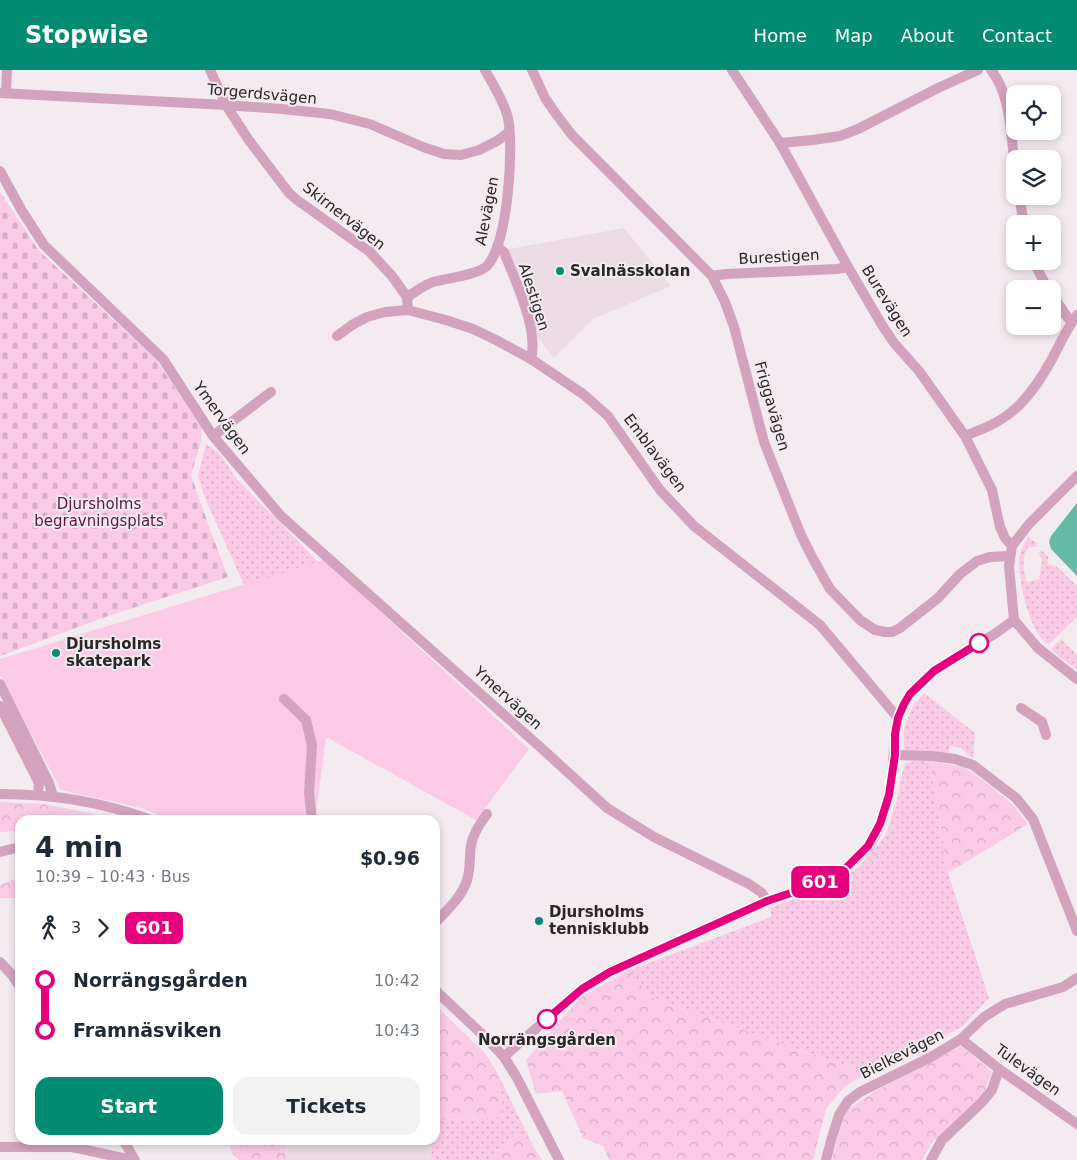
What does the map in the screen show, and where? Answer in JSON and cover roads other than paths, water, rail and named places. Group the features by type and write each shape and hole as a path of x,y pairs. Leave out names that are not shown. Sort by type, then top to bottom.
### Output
{"street":[{"path":"3,93 7,70"},
{"name":"Skirnervägen","path":"210,70 226,105 248,139 289,193 370,252 392,276 407,298 408,310"},
{"name":"Alevägen","path":"407,298 431,283 479,271 487,266 497,247 510,176 508,117 485,70"},
{"name":"Friggavägen","path":"532,70 545,98 572,135 712,276 725,302 734,327 764,442 801,535 830,589 860,620 875,630 892,632 900,628 938,598 960,574 977,561 1011,551"},
{"name":"Burevägen","path":"732,70 780,143 848,267 894,344 919,371 965,436 992,490 1000,527 1011,551"},
{"path":"780,143 840,136 978,70"},
{"path":"991,70 1002,89 1008,108 1013,150"},
{"name":"Torgerdsvägen","path":"3,93 226,105 330,114 370,124 444,154 461,155 479,150 509,132"},
{"name":"Ymervägen","path":"0,171 22,211 44,245 162,359 213,436 282,516 607,808 654,837 749,884 762,893 767,901"},
{"name":"Alestigen","path":"497,247 504,252 527,314 533,338 531,359"},
{"name":"Burestigen","path":"712,276 848,267"},
{"path":"965,436 1000,420 1017,408 1028,396 1046,369 1074,319 1061,305"},
{"name":"Emblavägen","path":"337,336 367,317 385,312 408,310 473,329 531,359 583,394 608,416 660,490 694,526 820,625 898,718"},
{"path":"213,436 271,392"},
{"path":"1077,476 1028,524 1011,551 1009,566 1014,620 1038,648 1077,679"},
{"path":"504,1057 582,989 610,972 767,901 826,880 848,866 868,846 880,824 889,795 898,718 910,694 934,671 1014,620"},
{"path":"0,684 49,782 53,796"},
{"path":"284,698 306,720 312,745 309,793 311,815"},
{"path":"0,706 39,783 38,795"},
{"path":"1021,708 1042,722 1046,735"},
{"path":"895,755 932,756 955,759 973,765 1016,798 1033,819 1077,931"},
{"path":"0,794 53,796 92,803 137,815"},
{"path":"440,918 458,898 467,882 470,868 471,844 479,824 487,814"},
{"path":"0,852 15,848"},
{"path":"0,962 15,971"},
{"name":"Bielkevägen","path":"826,1160 839,1114 848,1101 860,1092 961,1040 984,1017 1004,1004 1063,987 1077,978"},
{"path":"440,995 504,1057 517,1078 559,1160"},
{"name":"Tulevägen","path":"961,1040 1077,1124"},
{"path":"931,1160 942,1140 992,1090 999,1069"},
{"path":"125,1145 134,1160"},
{"path":"0,1147 72,1147 134,1160"}],"place":[{"name":"Svalnässkolan","path":"560,271"},
{"name":"Djursholms skatepark","path":"56,653"},
{"name":"Djursholms tennisklubb","path":"539,921"},
{"name":"Norrängsgården","path":"547,1019"}],"park label":[{"name":"Djursholms begravningsplats","path":"99,512"}]}
